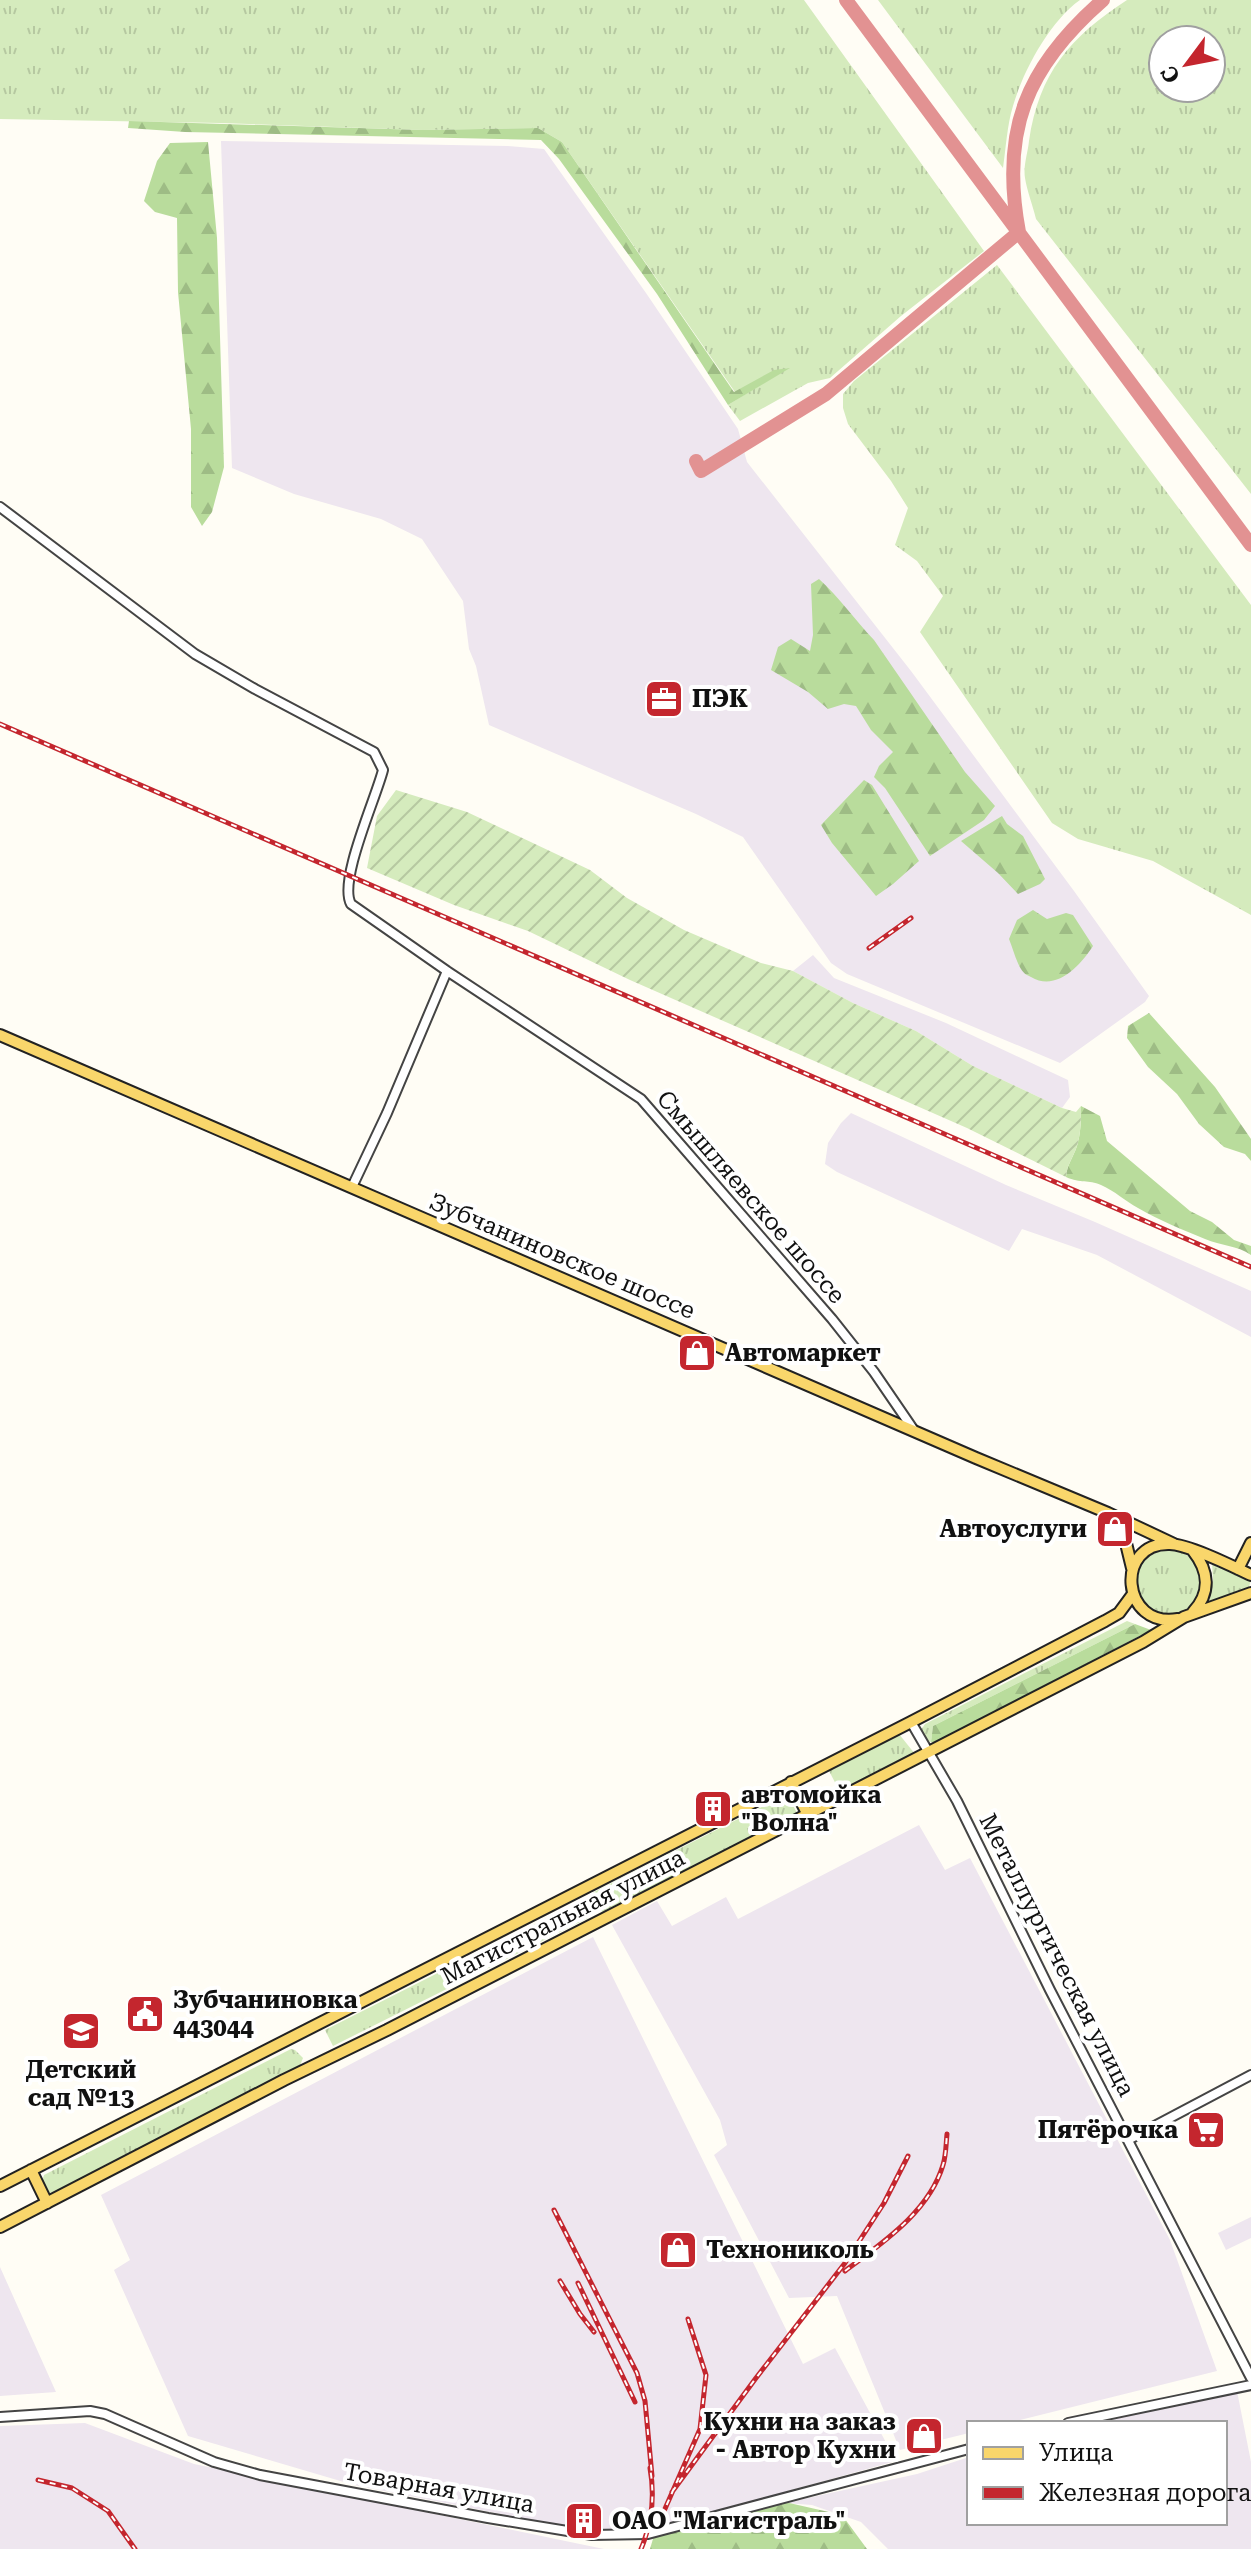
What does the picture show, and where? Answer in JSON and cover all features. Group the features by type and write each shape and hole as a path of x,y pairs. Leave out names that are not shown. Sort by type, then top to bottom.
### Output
{"main road":[{"name":"Зубчаниновское шоссе","path":"0,1036 1174,1544"},
{"path":"1108,1513 1124,1535 1132,1568 1133,1594 1149,1615 1166,1620 1184,1617 1251,1593"},
{"path":"1238,1569 1251,1543"},
{"path":"1132,1568 1144,1552 1174,1544 1251,1575"},
{"path":"1184,1617 1199,1605 1206,1588 1204,1569 1193,1551"},
{"name":"Магистральная улица","path":"0,2186 1105,1621 1119,1613 1133,1594"},
{"name":"Магистральная улица","path":"0,2227 930,1752 1143,1642 1184,1617"},
{"path":"791,1782 807,1813"},
{"path":"31,2170 47,2203"}],"street":[{"name":"Смышляевское шоссе","path":"0,507 195,654 374,752 383,770 355,853 348,883 348,899 356,908 447,971 641,1099 832,1319 913,1429"},
{"path":"352,1187 447,971"},
{"name":"Металлургическая улица","path":"911,1722 930,1752 1251,2378"},
{"path":"1128,2140 1251,2075"},
{"path":"1078,2421 1251,2385"},
{"name":"Товарная улица","path":"0,2417 90,2411 105,2414 214,2462 260,2475 592,2535 648,2534 967,2450"}],"shaded area":[{"path":"221,141 544,149 738,429 747,462 911,671 1074,891 1149,996 1145,1002 1060,1063 847,974 831,963 743,837 489,725 476,666 469,649 463,601 422,539 381,519 294,494 232,468"},
{"path":"813,955 834,978 946,1023 1068,1080 1070,1097 1062,1108 973,1066 916,1031 853,1003 793,971"},
{"path":"851,1113 1006,1185 1251,1291 1251,1337 1097,1255 1022,1229 1009,1251 837,1172 825,1164 828,1143"},
{"path":"919,1825 945,1870 970,1858 1170,2240 1217,2371 1016,2421 967,2421 967,2433 900,2450 837,2296 789,2298 714,2155 727,2145 720,2120 612,1925 657,1901 672,1926 726,1897 738,1919"},
{"path":"593,1937 803,2364 835,2348 896,2461 644,2531 592,2532 354,2485 188,2436 114,2270 130,2260 101,2195"},
{"path":"1251,2217 1251,2238 1226,2250 1218,2233"},
{"path":"0,2267 56,2392 0,2396"},
{"path":"1237,2391 1251,2462 1251,2549 888,2549 861,2522 812,2505 785,2503 917,2474 967,2458 967,2525 1227,2525 1227,2421 1100,2421"},
{"path":"85,2423 194,2464 604,2549 0,2549 0,2426"}],"green space":[{"path":"0,0 804,0 984,251 901,316 830,378 808,383 740,421 728,405 788,368 735,392 562,142 538,128 422,130 0,119"},
{"path":"878,0 1080,0 1058,20 1023,78 1011,113 1003,168"},
{"path":"1127,0 1251,0 1251,494 1036,219 1025,169 1034,117 1049,76 1060,59 1089,28"},
{"path":"129,121 422,130 538,128 562,142 734,392 774,370 790,368 728,405 657,294 559,159 541,140 185,132 128,128"},
{"path":"208,142 217,238 224,467 212,512 202,526 191,507 191,429 178,292 177,218 155,212 144,201 157,161 170,143"},
{"path":"997,265 1251,605 1251,915 1153,861 1078,839 1052,823 920,632 943,596 917,561 895,545 908,508 848,424 843,394 854,381"},
{"path":"819,579 874,640 965,772 995,806 984,820 930,856 885,788 874,777 879,766 893,752 871,730 856,706 844,704 828,709 808,692 771,670 778,647 791,639 810,651 813,635 811,584"},
{"path":"864,780 872,785 919,861 876,896 821,825"},
{"path":"396,790 467,812 590,870 627,898 684,930 761,963 793,971 853,1003 916,1031 973,1066 1062,1108 1076,1112 1081,1106 1078,1141 1066,1177 967,1128 630,980 528,931 454,905 367,868 377,816"},
{"path":"1002,816 1023,836 1045,879 1018,894 961,841"},
{"path":"1033,910 1047,919 1066,913 1073,915 1093,946 1074,969 1058,979 1040,981 1027,975 1021,969 1009,939 1017,920"},
{"path":"1149,1013 1215,1087 1251,1139 1251,1161 1245,1154 1224,1147 1199,1124 1177,1094 1148,1067 1127,1038 1128,1026"},
{"path":"1081,1106 1100,1116 1107,1141 1190,1211 1212,1222 1234,1240 1251,1246 1251,1255 1163,1221 1101,1185 1066,1177 1078,1141"},
{"path":"1169,1550 1182,1553 1192,1560 1199,1570 1202,1583 1199,1596 1192,1606 1182,1613 1169,1616 1156,1613 1146,1606 1139,1596 1136,1583 1139,1570 1146,1560 1156,1553"},
{"path":"1212,1562 1251,1580 1249,1587 1209,1602"},
{"path":"1127,1621 1135,1624 933,1726 931,1742 926,1740 921,1730 925,1724"},
{"path":"1135,1624 1151,1630 931,1742 933,1726"},
{"path":"899,1734 915,1754 840,1792 828,1769"},
{"path":"787,1794 797,1813 602,1912 592,1893"},
{"path":"580,1901 588,1918 333,2046 325,2030"},
{"path":"291,2049 303,2058 299,2068 54,2192 48,2193 41,2185 44,2175"},
{"path":"776,2500 842,2515 867,2549 650,2549 655,2532"}],"taxiway":[{"path":"846,0 1251,545"},
{"path":"696,461 701,471 826,394 1019,232 1013,163 1025,103 1055,50 1103,0"}],"railway":[{"path":"0,724 1251,1267"},
{"path":"869,948 911,918"},
{"path":"845,2271 916,2212 943,2165 947,2134"},
{"path":"672,2492 845,2263 884,2203 908,2156"},
{"path":"554,2210 637,2373 645,2401 652,2476"},
{"path":"560,2281 594,2332"},
{"path":"578,2283 635,2402"},
{"path":"657,2527 700,2429 706,2375 688,2319"},
{"path":"641,2549 652,2509 650,2468"},
{"path":"38,2480 72,2488 108,2511 135,2549"}],"place":[{"name":"ПЭК","path":"664,699"},
{"name":"Автомаркет","path":"697,1353"},
{"name":"Автоуслуги","path":"1115,1529"},
{"name":"автомойка \"Волна\"","path":"713,1809"},
{"name":"Зубчаниновка 443044","path":"145,2014"},
{"name":"Детский сад №13","path":"81,2031"},
{"name":"Пятёрочка","path":"1206,2130"},
{"name":"Технониколь","path":"678,2250"},
{"name":"Кухни на заказ - Автор Кухни","path":"924,2436"},
{"name":"ОАО \"Магистраль\"","path":"584,2521"}]}
